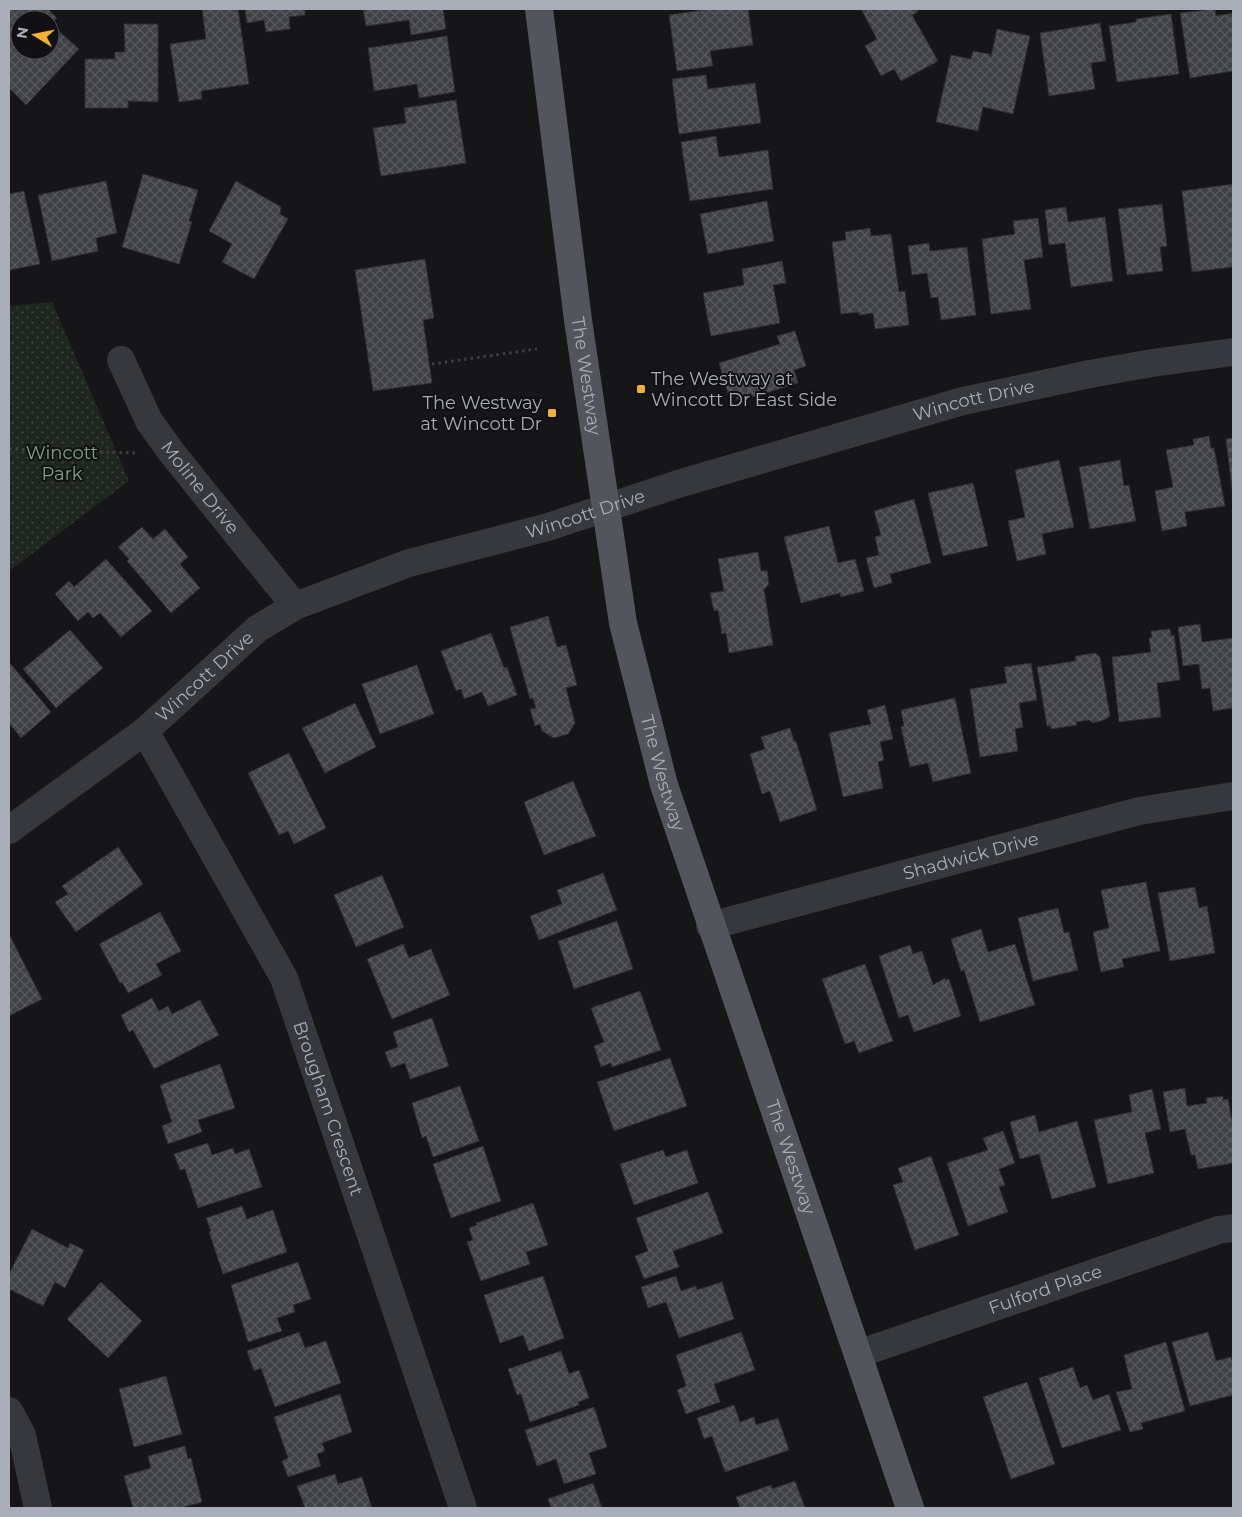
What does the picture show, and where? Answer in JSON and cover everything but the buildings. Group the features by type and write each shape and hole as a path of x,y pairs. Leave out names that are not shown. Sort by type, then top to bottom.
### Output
{"main road":[{"name":"The Westway","path":"539,9 578,320 605,508 623,623 643,708 664,785 710,926 910,1508"}],"street":[{"name":"Wincott Drive","path":"9,830 145,731 257,629 295,606 409,563 548,527 696,478 963,401 1152,363 1233,352"},
{"name":"Moline Drive","path":"120,360 149,422 295,606"},
{"name":"Brougham Crescent","path":"145,731 284,978 463,1508"},
{"name":"Shadwick Drive","path":"710,926 1139,810 1233,796"},
{"name":"Fulford Place","path":"858,1354 1219,1230 1233,1228"},
{"path":"9,1411 22,1435 38,1508"}],"path":[{"path":"432,364 537,349"},
{"path":"9,450 172,453"}],"green space":[{"name":"Wincott Park","path":"52,302 129,481 9,571 9,306"}],"place":[{"name":"The Westway at Wincott Dr East Side","path":"641,389"},
{"name":"The Westway at Wincott Dr","path":"552,413"}]}
